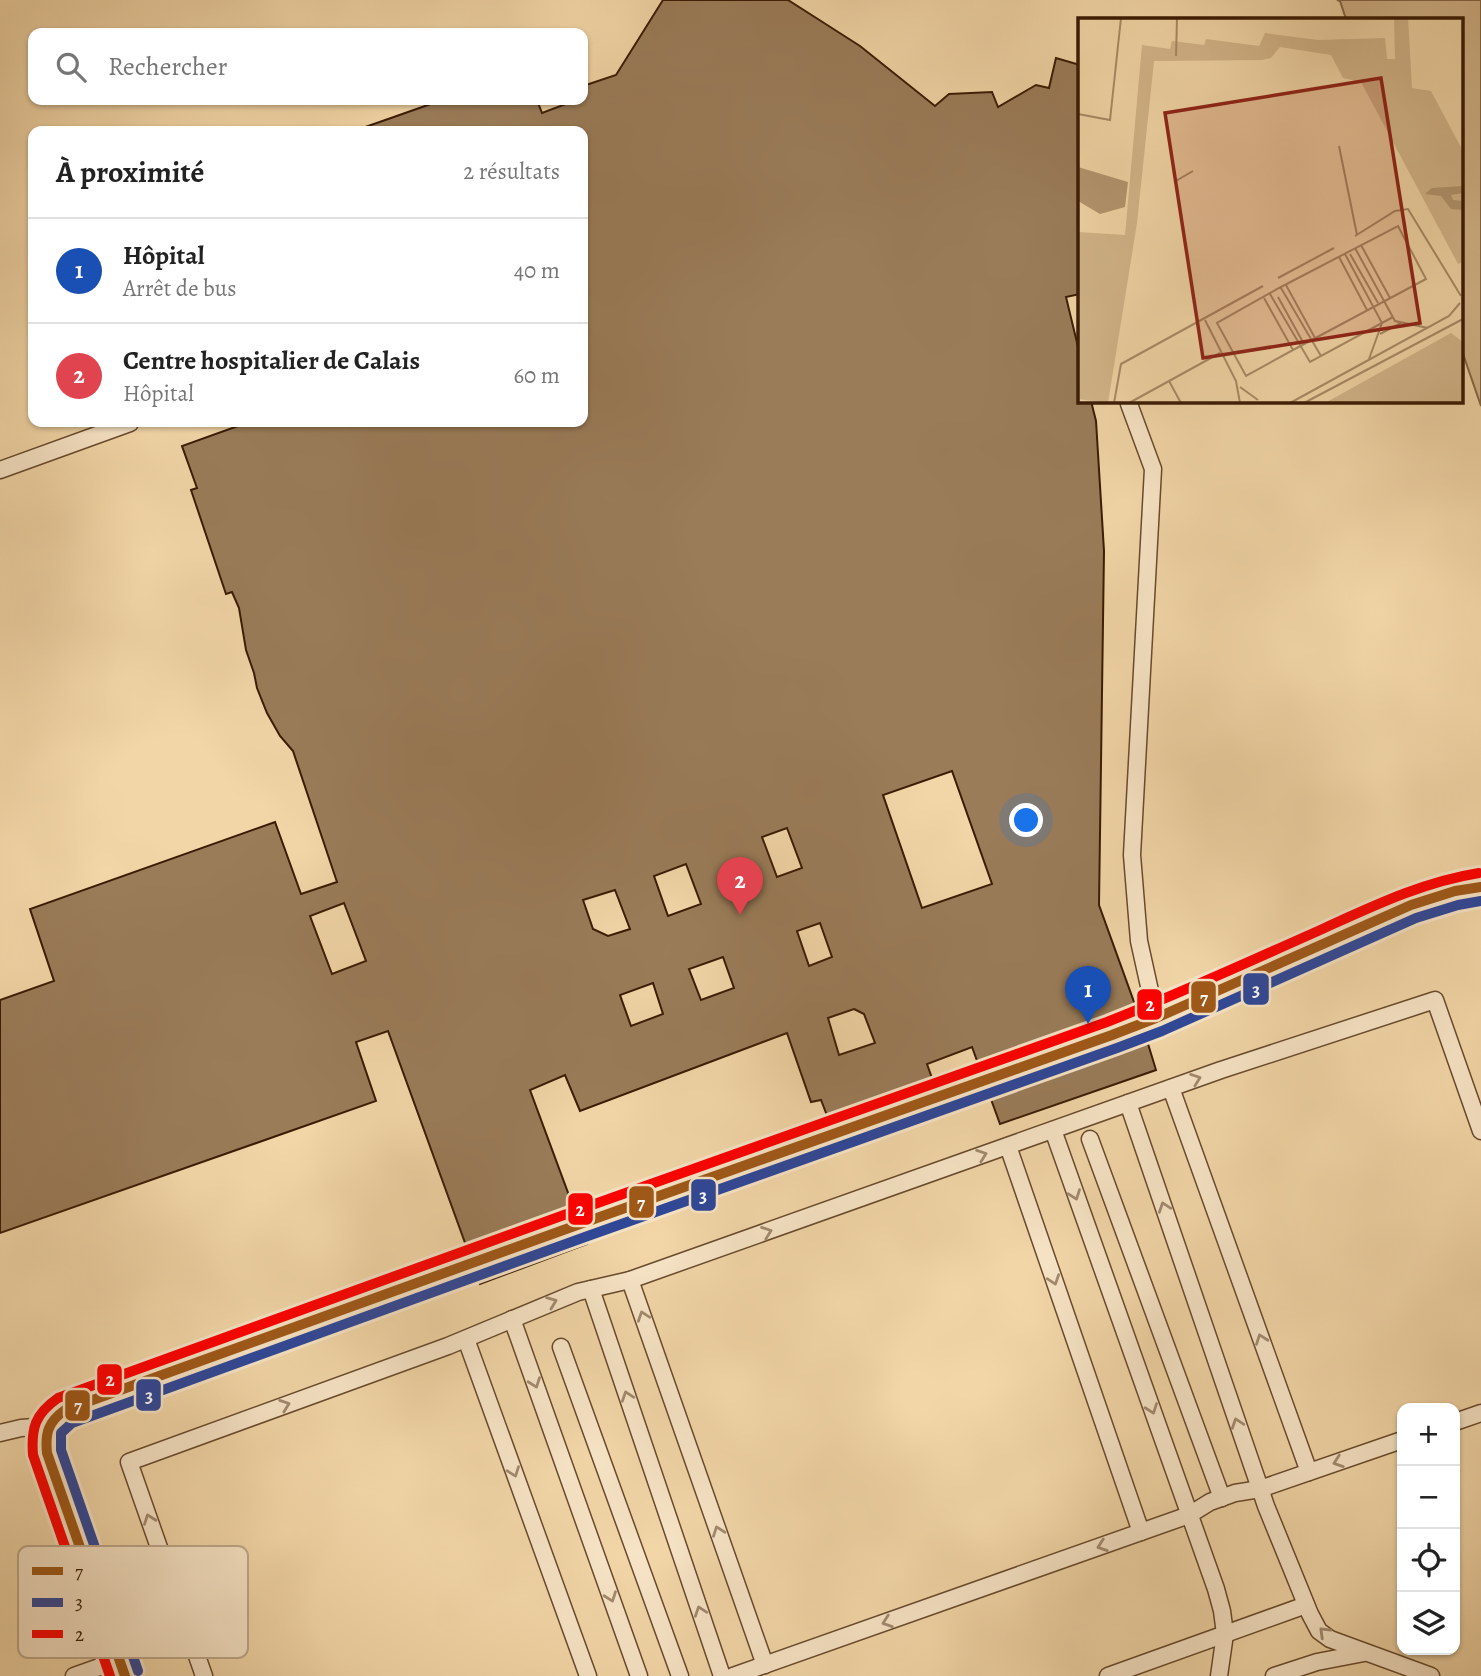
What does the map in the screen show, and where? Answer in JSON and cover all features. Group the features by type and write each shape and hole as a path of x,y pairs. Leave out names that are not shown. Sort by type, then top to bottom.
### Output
{"street":[{"path":"580,1224 985,1080"},
{"path":"79,1546 50,1465 46,1439 48,1426 55,1416 79,1404 472,1264"}],"lane":[{"path":"1129,404 1153,469 1132,855 1149,1021 1410,905 1455,891 1481,887"},
{"path":"0,470 119,427"},
{"path":"158,1546 128,1462 466,1339 578,1292 630,1280 1221,1070 1435,1000 1481,1131"},
{"path":"1171,1088 1309,1472"},
{"path":"1128,1103 1260,1489 1319,1631 1330,1639 1431,1676"},
{"path":"1053,1130 1216,1589 1225,1634 1219,1676"},
{"path":"1090,1139 1222,1498"},
{"path":"1008,1146 1141,1532"},
{"path":"630,1280 765,1665"},
{"path":"591,1289 722,1676"},
{"path":"512,1318 639,1676"},
{"path":"466,1339 588,1676"},
{"path":"561,1347 680,1676"},
{"path":"1460,1420 1481,1413"},
{"path":"0,1433 21,1427 48,1426"},
{"path":"733,1676 1189,1515 1210,1502 1235,1493 1260,1489 1397,1442"},
{"path":"1108,1676 1307,1605"},
{"path":"1274,1676 1317,1662 1366,1652"},
{"path":"198,1658 204,1676"},
{"path":"74,1676 122,1668"}],"shaded area":[{"path":"1337,0 1481,0 1481,406 1464,357 1464,18 1346,18 1340,1"}],"building":[{"path":"663,0 788,0 860,46 935,106 949,94 992,92 998,107 1036,85 1049,88 1056,58 1078,64 1078,294 1066,297 1078,347 1078,402 1091,402 1096,421 1104,551 1099,905 1156,1070 1000,1124 972,1047 927,1064 933,1081 828,1118 821,1100 811,1102 787,1033 580,1111 565,1075 530,1090 587,1244 480,1284 388,1031 356,1042 376,1101 0,1233 0,1000 54,981 30,909 275,822 301,894 337,882 293,751 280,736 257,688 246,650 239,608 232,592 226,594 191,490 197,488 182,446 235,427 588,427 588,126 368,126 428,105 539,105 542,113 563,105 588,105 588,84 616,75","holes":["952,771 992,884 922,908 883,795","787,828 802,868 777,877 762,837","686,864 701,904 668,916 654,876","615,890 630,929 608,936 593,929 583,900","344,903 366,961 332,974 310,916","820,923 832,957 809,966 797,931","723,957 734,988 701,1000 689,969","653,983 663,1014 631,1026 620,995","854,1009 864,1014 875,1043 839,1055 828,1018"]}],"tunnel":[{"path":"985,1080 1059,1054"},
{"path":"472,1264 580,1224"}],"transit line":[{"name":"2","path":"65,1546 33,1455 36,1422 44,1410 58,1398 1107,1022 1397,896 1437,882 1479,873"},
{"name":"7","path":"80,1546 47,1453 49,1428 65,1410 1112,1035 1411,905 1455,891 1481,887"},
{"name":"3","path":"94,1546 61,1450 61,1433 72,1423 1117,1048 1162,1031 1416,918 1481,901"},
{"name":"2","path":"104,1658 110,1676"},
{"name":"7","path":"119,1658 125,1676"},
{"name":"3","path":"133,1658 138,1671"}],"place":[{"name":"Centre hospitalier de Calais","path":"740,915"},
{"name":"Hôpital","path":"1088,1024"}]}
